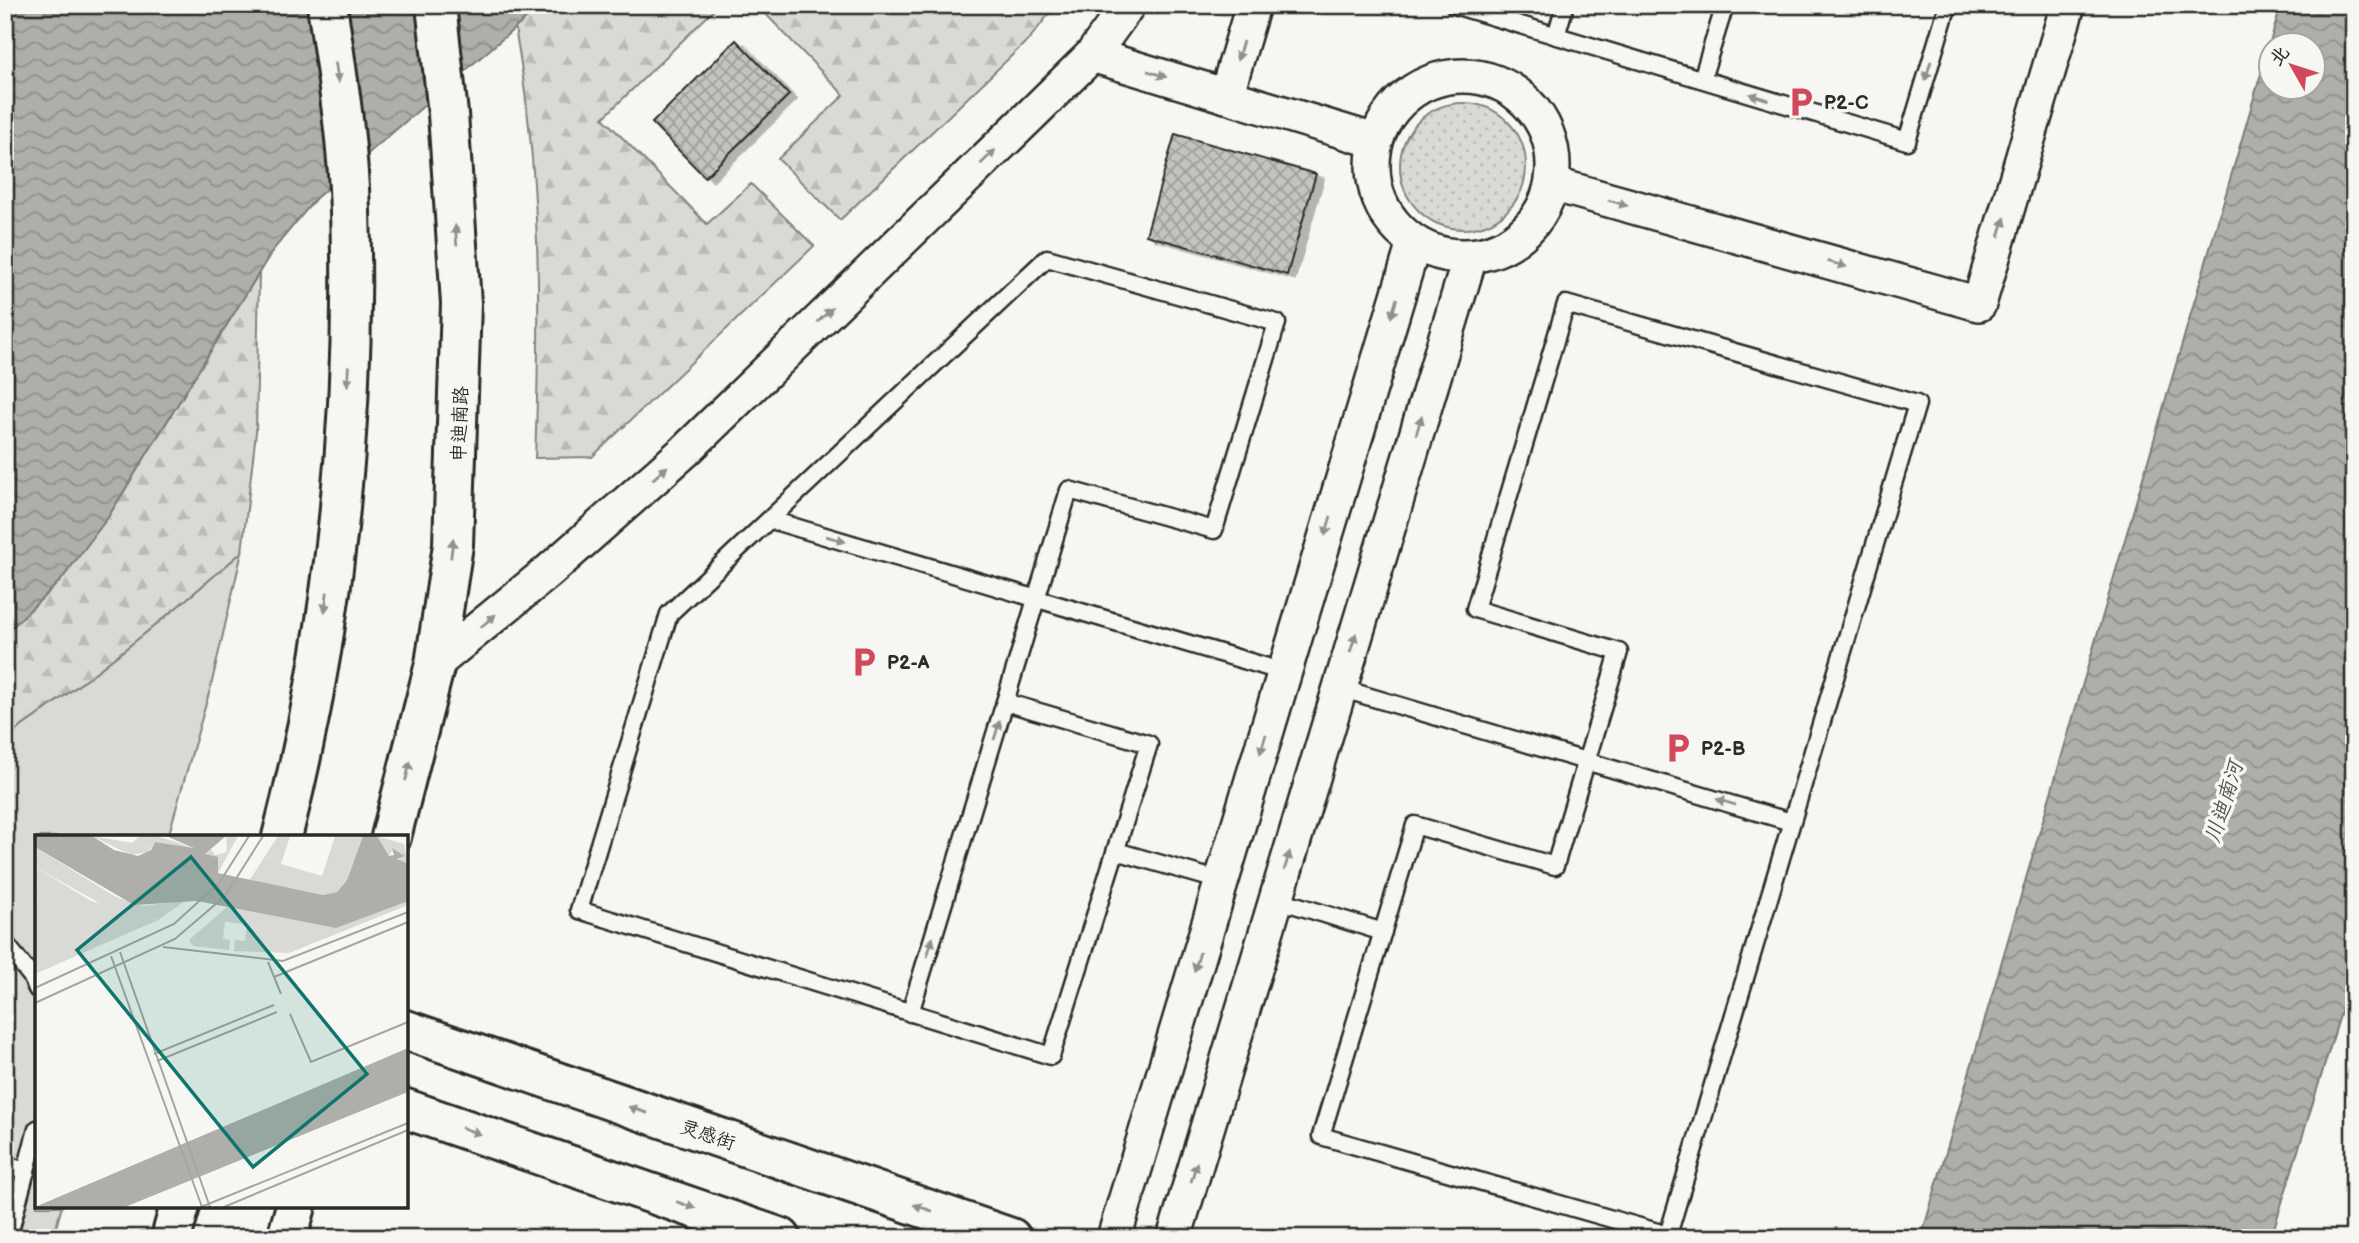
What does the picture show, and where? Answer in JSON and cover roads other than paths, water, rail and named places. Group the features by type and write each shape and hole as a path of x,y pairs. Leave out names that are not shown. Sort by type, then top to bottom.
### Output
{"street":[{"path":"282,835 319,656 344,467 350,307 350,209 340,88 327,5"},
{"name":"申迪南路","path":"392,835 435,664 453,545 461,303 448,114 436,5"},
{"path":"435,664 549,571 685,451 1092,55 1128,5"},
{"path":"1226,96 1253,5"},
{"path":"1552,184 1979,304 2068,5"},
{"path":"1092,55 1375,142"},
{"path":"1469,75 1499,82 1525,99 1544,124 1553,153 1552,184 1541,211 1523,234 1498,250 1470,257 1440,255 1414,243 1392,224 1377,199 1371,170 1375,142 1388,113 1410,91 1438,78 1469,75"},
{"path":"1114,1238 1414,243"},
{"path":"1174,1238 1470,257"},
{"name":"灵感街","path":"408,1031 1011,1238"},
{"path":"408,1110 781,1238"},
{"path":"171,1238 179,1208"},
{"path":"287,1238 295,1208"}],"lane":[{"path":"1454,5 1907,141 1948,5"},
{"path":"1556,36 1565,5"},
{"path":"1702,79 1725,5"},
{"path":"910,1013 1069,491 1214,530 1277,323 1047,258 669,614 579,910 910,1013 1051,1056 1149,744 1005,702"},
{"path":"1566,304 1917,404 1668,1235 1321,1136 1415,825 1555,866 1586,760 1619,652 1475,609 1566,304"},
{"path":"771,520 1284,673"},
{"path":"1340,688 1791,822"},
{"path":"1116,851 1221,881"},
{"path":"1276,899 1383,932"},
{"path":"5,943 35,985"},
{"path":"8,1238 35,1137"},
{"path":"5,1164 26,1172"}],"water":[{"path":"5,5 542,5 316,198 273,250 108,517 61,580 5,634"},
{"name":"川迪南河","path":"2281,5 2354,5 2354,970 2271,1238 1921,1238 2258,84 2258,102 2328,102 2328,32 2273,32"}],"place":[{"name":"P2-C","path":"1801,102"},
{"name":"P2-A","path":"864,662"},
{"name":"P2-B","path":"1678,748"}]}
